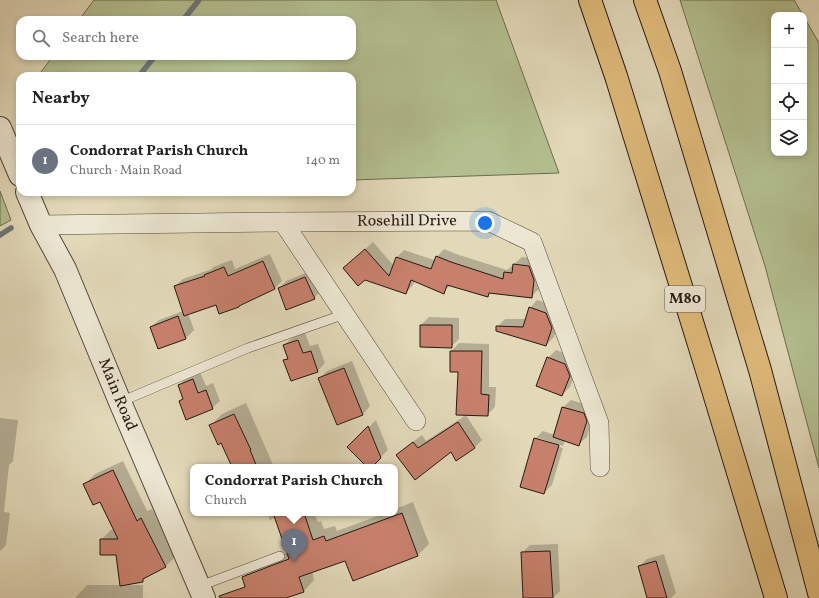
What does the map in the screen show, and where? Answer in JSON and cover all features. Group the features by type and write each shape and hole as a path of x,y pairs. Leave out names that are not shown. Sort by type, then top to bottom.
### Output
{"highway":[{"name":"M80","path":"590,0 618,84 708,373 776,598"},
{"path":"645,0 670,71 760,370 819,593"}],"street":[{"path":"0,128 16,166"},
{"name":"Main Road","path":"29,196 64,269 202,592"},
{"name":"Rosehill Drive","path":"42,225 488,221 532,242 599,423 600,467"},
{"path":"283,222 416,421"}],"lane":[{"path":"120,402 248,348 345,314"},
{"path":"202,592 280,556"}],"green space":[{"path":"94,0 496,0 559,173 356,180 356,72 41,72 50,60 356,60 356,16 82,16"},
{"path":"680,0 794,0 801,12 771,12 771,156 807,156 807,22 819,43 819,468 765,266"},
{"path":"0,191 11,220 0,226"}],"building":[{"path":"365,249 389,276 396,257 431,269 436,256 503,279 504,272 512,273 513,264 529,266 534,280 532,298 489,293 488,297 447,285 444,294 411,280 406,294 365,280 358,286 343,268"},
{"path":"263,261 275,289 239,307 219,314 216,305 184,316 174,286 205,276 204,275 224,267 228,276"},
{"path":"305,277 315,299 286,310 278,288"},
{"path":"529,307 546,313 552,328 546,346 496,331 496,326 523,327"},
{"path":"178,316 186,339 158,349 150,327"},
{"path":"420,325 452,325 452,348 420,347"},
{"path":"298,340 303,353 311,351 318,372 291,381 283,360 288,359 283,345"},
{"path":"450,351 482,351 481,394 489,395 488,416 456,415 458,372 450,372"},
{"path":"547,357 565,364 570,376 562,396 536,386"},
{"path":"344,368 363,415 337,425 318,378"},
{"path":"193,379 198,393 206,390 213,409 186,420 179,401 183,399 178,385"},
{"path":"562,407 584,413 587,421 579,446 553,437"},
{"path":"234,414 251,450 256,464 231,464 221,443 218,445 209,425"},
{"path":"458,422 475,448 456,461 451,452 415,480 396,455 413,442 418,448"},
{"path":"368,426 381,458 375,464 364,464 347,447"},
{"path":"534,438 559,445 544,494 520,487"},
{"path":"113,470 137,521 141,518 166,567 143,579 143,582 120,586 116,555 100,555 100,539 118,539 100,502 93,505 83,484"},
{"path":"402,513 418,556 353,581 345,561 299,577 304,592 286,598 220,598 219,596 245,587 242,577 289,559 274,516 305,516 313,540 324,536 326,541 394,516 398,516 398,514"},
{"path":"550,551 553,598 523,598 521,552"},
{"path":"656,561 667,598 647,598 638,566"}],"waterway":[{"path":"186,16 199,0"},
{"path":"142,72 152,60"},
{"path":"0,235 11,228"}],"place":[{"name":"Condorrat Parish Church","path":"294,562"}]}
